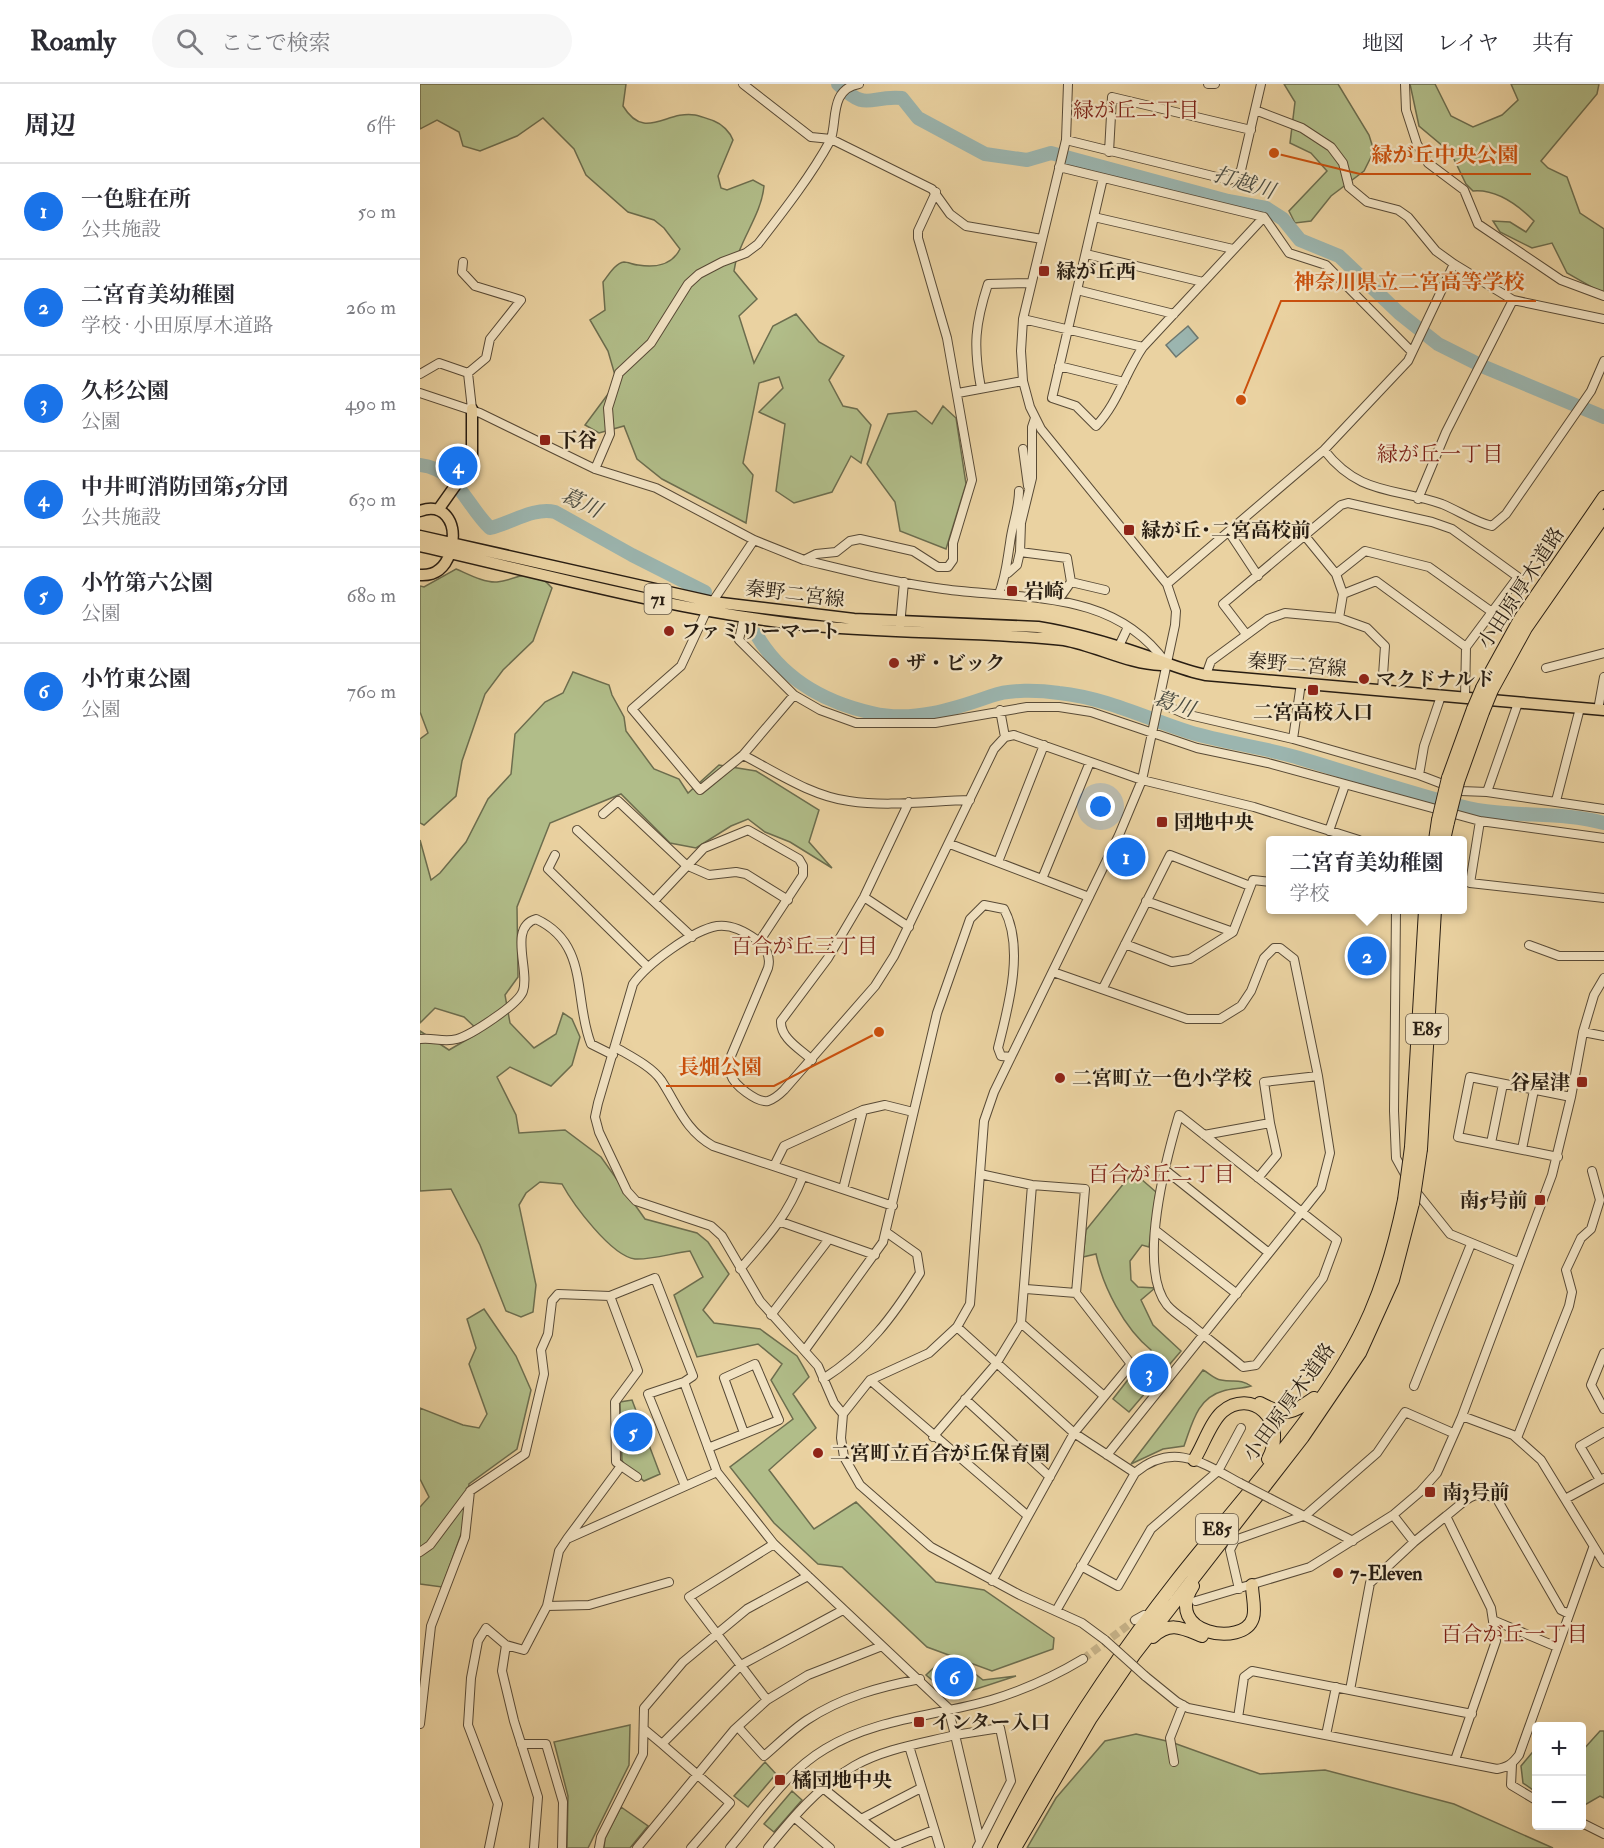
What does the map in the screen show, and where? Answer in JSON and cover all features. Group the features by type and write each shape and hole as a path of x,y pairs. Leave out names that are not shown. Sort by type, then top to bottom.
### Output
{"highway":[{"name":"小田原厚木道路","path":"1437,836 1443,821 1453,780 1478,711 1520,620 1604,497"},
{"name":"小田原厚木道路","path":"1487,689 1526,628 1604,516"},
{"name":"小田原厚木道路","path":"1443,821 1444,836"},
{"name":"小田原厚木道路","path":"1416,1148 1425,914"},
{"name":"小田原厚木道路","path":"1015,1848 1091,1718 1134,1655 1331,1399 1360,1353 1393,1280 1409,1201 1416,1148 1435,914"},
{"name":"小田原厚木道路","path":"1004,1848 1053,1759 1115,1663 1326,1390 1369,1314 1409,1201"},
{"path":"1194,1460 1209,1420 1215,1411 1231,1400 1252,1399 1272,1409 1289,1412 1300,1409 1326,1390"},
{"path":"1194,1460 1222,1412 1231,1406 1249,1404 1266,1413 1276,1431 1272,1452 1257,1480"},
{"path":"1236,1523 1190,1590 1186,1609 1190,1618 1195,1625 1208,1633 1244,1628 1254,1616 1252,1585"},
{"path":"1134,1655 1166,1627 1183,1627 1213,1640 1249,1633 1260,1620 1262,1612 1252,1585"}],"main road":[{"path":"438,510 472,462 472,409"},
{"path":"420,511 438,510 445,513 453,526 447,561 436,573 420,575"},
{"name":"秦野二宮線","path":"420,536 451,548 709,604 899,626 1064,640 1091,645 1144,664 1168,666 1206,675 1601,710"},
{"name":"秦野二宮線","path":"420,546 451,548 673,593 744,616 796,624 1038,627 1089,637 1119,646 1168,666"}],"street":[{"path":"743,84 811,137 831,139 856,154 891,167 936,192 954,218 971,228 1042,239"},
{"path":"1068,84 1065,143 1023,319 1021,351 1023,381 1041,429 1167,584 1176,611 1168,666 1142,780 1089,897 994,1092 984,1121 970,1304 957,1327 929,1353 870,1380 843,1414 842,1447 851,1472 860,1485 931,1546 992,1581 1082,1623 1183,1705 1497,1769 1512,1764"},
{"path":"1208,84 1215,84"},
{"path":"1065,143 1229,180 1239,175 1261,84"},
{"path":"1405,84 1406,110 1417,144 1428,163 1464,190 1478,224 1561,280 1604,296"},
{"path":"595,469 610,434 608,408 619,373 651,343 677,297 688,284 706,270 746,253 758,244 831,139 833,113 841,98 854,85"},
{"path":"1109,152 1112,97 1251,130"},
{"path":"1255,110 1302,128 1331,147 1343,163 1349,187 1367,202 1384,204 1403,213 1436,251 1513,300 1604,319"},
{"path":"1060,164 1103,178 1264,217 1289,253 1326,265 1413,352"},
{"path":"1103,178 1052,398 1076,406 1096,426 1119,395 1143,347 1264,217"},
{"path":"804,560 816,554 836,552 850,541 860,540 913,551 938,567 948,567 953,560 953,543 972,480 947,338 918,238 918,231 936,192"},
{"path":"1094,217 1233,249"},
{"path":"1086,254 1203,282"},
{"path":"463,262 462,273 475,286 520,300 490,339 486,358 468,373"},
{"path":"1167,584 1324,450 1408,361 1454,264"},
{"path":"981,388 975,354 975,334 988,284 1031,283"},
{"path":"1077,291 1174,314"},
{"path":"1418,499 1446,432 1513,300"},
{"path":"1023,319 1143,347"},
{"path":"1324,450 1336,466 1358,481 1439,503 1492,526 1506,514 1591,391 1604,361"},
{"path":"420,374 439,363 468,373"},
{"path":"1059,366 1124,382"},
{"path":"468,373 472,409"},
{"path":"958,393 1023,381"},
{"path":"420,393 472,409 595,469 656,488 754,540 804,560 943,589 1059,599 1112,618 1155,648 1168,666"},
{"path":"1008,573 1017,565 1020,552 1021,523 1032,478 1032,427 1035,418"},
{"path":"1023,449 1029,492"},
{"path":"999,594 1008,573 1010,542 1019,505 1019,491"},
{"path":"1246,633 1223,604 1341,505 1348,504 1432,522 1452,529 1518,577 1466,647 1465,698"},
{"path":"1229,532 1258,576"},
{"path":"1305,536 1336,574 1343,594 1339,618"},
{"path":"754,540 709,604 681,666 632,709 700,790 743,754 794,694"},
{"path":"1336,574 1365,551 1429,567 1492,612"},
{"path":"1020,552 1067,558 1071,582 1059,599"},
{"path":"1343,594 1376,581 1466,647"},
{"path":"899,626 904,582"},
{"path":"1071,582 1105,590"},
{"path":"1206,675 1209,663 1246,633 1268,619 1285,613 1339,618 1367,628 1385,646 1382,690"},
{"path":"744,616 739,640 794,694 820,710 856,723 935,723 1027,707 1080,710 1154,732 1197,748 1269,763 1480,822 1604,838"},
{"path":"1119,646 1128,627"},
{"path":"1546,668 1603,655"},
{"path":"1601,710 1604,677"},
{"path":"1293,739 1301,683"},
{"path":"1419,775 1424,746 1441,696"},
{"path":"1488,792 1518,703"},
{"path":"1159,707 1293,739 1419,775 1461,791 1488,792 1604,809"},
{"path":"1556,801 1580,708"},
{"path":"1000,710 1005,737"},
{"path":"843,1414 834,1403 818,1366 771,1315 740,1269 722,1236 711,1226 636,1201 627,1191 598,1132 595,1118 633,984 647,966 692,937 713,927 728,926 743,931 759,942 770,962 731,1056 731,1076 750,1093 766,1101 784,1090 875,986 909,927 994,749 1005,737 1014,735 1142,780 1254,807 1346,836"},
{"path":"998,862 1044,745"},
{"path":"743,754 805,787 847,801 970,800"},
{"path":"1042,879 1090,762"},
{"path":"1329,831 1344,785"},
{"path":"603,814 618,801 686,865 709,875 736,872 746,874 788,900"},
{"path":"812,1060 786,1037 781,1029 781,1021 828,958 864,897 909,802"},
{"path":"1480,822 1470,883 1604,898"},
{"path":"578,830 692,937"},
{"path":"654,901 704,848 748,830 799,859 803,866 803,875 759,942"},
{"path":"950,844 1089,897"},
{"path":"555,855 548,869 647,966"},
{"path":"1103,988 1170,855 1250,885"},
{"path":"1125,944 1172,963 1190,959 1233,932 1253,880 1266,881"},
{"path":"864,897 909,927"},
{"path":"1146,901 1233,932"},
{"path":"805,1350 875,1255 886,1232 937,1013 970,919 984,905 1004,909 1012,924 1012,990 998,1048 1001,1056 1011,1057"},
{"path":"1396,914 1392,1056 1396,1158 1416,1192 1446,1230 1470,1244 1518,1262"},
{"path":"420,1039 441,1042 458,1039 518,1000 525,983 522,932 528,922 536,919 573,953 586,1032 591,1044 614,1051 660,1079 684,1121 700,1138 713,1146 893,1206"},
{"path":"1529,945 1558,956 1604,956"},
{"path":"1053,972 1187,1019 1220,1019 1241,1006 1251,991 1264,958 1274,948 1280,948 1294,959 1318,1076 1330,1153 1321,1188 1107,1455"},
{"path":"1196,1601 1310,1567 1393,1515 1420,1492 1437,1473 1453,1432 1462,1416 1558,1157 1583,1032 1594,995 1604,978"},
{"path":"1583,1032 1604,1036"},
{"path":"1258,1178 1277,1155 1264,1082 1318,1076"},
{"path":"1558,1157 1458,1137 1470,1077 1571,1097"},
{"path":"1491,1143 1503,1084"},
{"path":"1522,1149 1534,1090"},
{"path":"774,1166 784,1146 863,1110 885,1105 913,1112"},
{"path":"843,1189 863,1110"},
{"path":"1179,1115 1302,1212 1337,1240 1333,1256 1323,1278 1256,1365 1243,1367 1167,1305 1157,1284 1155,1230 1164,1169 1179,1115"},
{"path":"1204,1135 1270,1123"},
{"path":"1164,1169 1269,1253"},
{"path":"1517,1438 1569,1306 1572,1292 1566,1270 1581,1238 1591,1229 1600,1200 1592,1172"},
{"path":"980,1174 1032,1185 1085,1189 1076,1293 1131,1364 1074,1433 992,1581"},
{"path":"740,1269 781,1222 793,1203 803,1176"},
{"path":"933,1437 996,1364 1021,1323 1026,1288 1032,1185"},
{"path":"781,1222 875,1255"},
{"path":"1155,1230 1237,1294"},
{"path":"823,1379 851,1360 892,1319 920,1273 917,1254 886,1232"},
{"path":"771,1315 829,1239"},
{"path":"1413,1386 1470,1244"},
{"path":"420,1552 430,1545 466,1500 470,1491 525,1454 540,1399 544,1374 541,1350 548,1335 552,1301 558,1294 610,1296 656,1278 693,1376 684,1382 648,1394 685,1486"},
{"path":"1026,1288 1076,1293"},
{"path":"610,1296 638,1371 615,1402 616,1462 637,1477"},
{"path":"1021,1323 1104,1395"},
{"path":"957,1327 1074,1433 1135,1473"},
{"path":"1604,1353 1591,1385 1604,1409"},
{"path":"708,1448 778,1420 756,1364 724,1378 744,1433"},
{"path":"870,1380 933,1437 1028,1516"},
{"path":"684,1382 717,1472 774,1544 920,1679 948,1708 979,1845"},
{"path":"965,1399 1050,1477"},
{"path":"1239,1589 1230,1550 1235,1540 1306,1515 1377,1453 1405,1412 1453,1432"},
{"path":"1462,1416 1517,1438 1541,1460 1604,1563"},
{"path":"1081,1566 1118,1586 1151,1529 1218,1471 1240,1428"},
{"path":"1566,1498 1602,1479 1580,1446 1604,1432"},
{"path":"1056,1611 1135,1473 1156,1458 1178,1456 1194,1460 1306,1515 1353,1541"},
{"path":"489,1848 498,1804 468,1725 471,1678 478,1641 486,1628 506,1645 524,1650 547,1606 559,1551 621,1466"},
{"path":"567,1539 717,1472"},
{"path":"420,1724 431,1626 465,1537 470,1491"},
{"path":"1350,1690 1370,1583 1413,1542 1475,1494 1485,1492 1497,1499 1561,1610 1569,1614"},
{"path":"1393,1515 1413,1542"},
{"path":"1446,1516 1491,1608 1495,1621 1496,1641 1455,1760"},
{"path":"767,1700 689,1597 774,1544"},
{"path":"1532,1798 1511,1785 1512,1764 1518,1755 1593,1548"},
{"path":"599,1848 601,1837 643,1754 645,1708 683,1662 747,1609 808,1576"},
{"path":"547,1606 589,1605 669,1582"},
{"path":"662,1744 741,1665 843,1610"},
{"path":"1135,1620 1144,1615"},
{"path":"1495,1621 1557,1647"},
{"path":"506,1645 502,1671 538,1797 534,1848"},
{"path":"637,1848 738,1727 767,1700 808,1676 882,1646"},
{"path":"730,1848 799,1769 825,1749 887,1723 989,1700 1031,1687 1083,1659"},
{"path":"1238,1718 1244,1677 1252,1671 1472,1714"},
{"path":"738,1727 764,1756 806,1720 841,1701 871,1689 920,1679"},
{"path":"1326,1735 1336,1687"},
{"path":"1174,1762 1170,1738 1183,1705"},
{"path":"768,1848 823,1788 856,1765 909,1746 955,1735 1000,1728 1011,1781 979,1845"},
{"path":"644,1729 729,1803 691,1848"},
{"path":"521,1744 546,1744 563,1802 562,1848"},
{"path":"909,1746 940,1848"},
{"path":"823,1788 895,1847 934,1830"},
{"path":"861,1819 921,1788"},
{"path":"794,1817 830,1848"},
{"path":"1586,1825 1604,1834"}],"green space":[{"path":"420,84 626,84 623,106 631,117 639,122 656,122 684,115 695,115 723,126 733,140 718,176 721,188 727,190 753,180 764,186 759,208 740,249 734,271 757,299 739,316 754,363 773,326 796,314 819,342 844,356 829,380 843,406 857,409 871,425 861,463 851,456 832,492 794,503 776,491 785,424 759,412 783,388 779,377 759,383 743,463 753,475 746,523 662,479 637,459 624,426 599,433 585,425 617,382 608,351 590,320 605,310 603,282 621,263 644,266 662,264 672,259 680,249 664,228 654,220 628,212 586,175 574,149 543,118 517,136 480,151 463,146 459,132 437,120 420,129"},
{"path":"1284,84 1338,84 1369,135 1374,151 1364,171 1331,196 1311,221 1295,223 1289,211 1327,171 1311,153 1290,143 1295,102"},
{"path":"1410,84 1435,84 1451,116 1473,127 1502,115 1518,100 1511,84 1599,84 1597,94 1541,161 1548,168 1567,177 1580,213 1604,229 1604,294 1567,273 1552,243 1532,248 1500,232 1493,221 1510,222 1526,232 1534,221 1506,199 1482,191 1473,191 1466,184 1451,153 1419,126"},
{"path":"943,406 956,418 966,484 946,549 900,531 895,502 867,464 888,414 916,411 932,424"},
{"path":"456,569 492,582 532,574 544,580 552,588 533,641 503,670 485,694 462,761 456,796 424,825 420,823 420,739 428,733 420,712 420,586 424,587"},
{"path":"573,672 609,685 624,717 626,731 654,769 679,779 688,793 719,765 756,771 819,810 809,842 832,868 790,842 765,832 748,819 731,826 696,848 670,843 621,794 550,823 517,907 518,977 505,995 510,1023 534,1048 556,1034 563,1013 572,1019 580,1037 572,1065 551,1086 510,1067 497,1077 516,1115 519,1133 565,1130 601,1157 645,1219 697,1233 708,1242 729,1274 703,1310 714,1323 760,1329 797,1356 809,1377 793,1394 816,1428 769,1470 814,1529 856,1502 936,1582 984,1590 1054,1638 1053,1649 992,1671 927,1647 842,1567 818,1564 774,1523 730,1467 793,1419 771,1380 782,1364 758,1344 697,1357 674,1295 703,1277 690,1251 641,1259 625,1256 594,1228 562,1184 540,1182 526,1193 519,1205 536,1285 533,1312 521,1317 506,1311 480,1245 451,1189 420,1191 420,1031 449,1050 480,1032 464,1017 435,1008 420,1023 420,840 431,880 440,873 466,842 488,799 511,774 515,734 545,702 563,693"},
{"path":"1133,1172 1156,1192 1149,1247 1142,1245 1130,1261 1131,1280 1138,1287 1155,1288 1141,1300 1153,1325 1181,1351 1129,1412 1113,1399 1151,1350 1132,1330 1116,1306 1099,1267 1096,1254 1083,1257 1086,1230"},
{"path":"484,1309 516,1356 531,1390 517,1449 469,1484 464,1526 442,1587 420,1584 420,1507 429,1497 420,1479 420,1408 463,1425 479,1428 487,1414 469,1364 476,1348 467,1319"},
{"path":"1203,1370 1218,1379 1240,1381 1251,1386 1223,1391 1207,1399 1193,1421 1184,1446 1163,1449 1131,1464"},
{"path":"632,1400 660,1474 644,1481 622,1462 620,1402"},
{"path":"944,1658 965,1666 983,1680 1016,1676 952,1697 926,1675"},
{"path":"630,1725 629,1765 588,1848 567,1848 568,1796 554,1742"},
{"path":"1600,1731 1604,1731 1604,1798 1600,1796 1586,1804 1586,1776 1586,1747"},
{"path":"1136,1734 1171,1742 1260,1774 1325,1770 1454,1804 1553,1848 1027,1848 1056,1798 1105,1741"},
{"path":"1532,1753 1532,1789 1523,1783 1521,1766"},
{"path":"765,1762 776,1774 748,1807 734,1796"},
{"path":"792,1791 802,1800 774,1832 764,1824"},
{"path":"621,1807 648,1826 630,1848 604,1848 605,1838"}],"water":[{"path":"1188,326 1198,338 1176,357 1166,345"}],"waterway":[{"name":"打越川","path":"838,84 848,93 862,100 902,98 918,118 985,154 1027,160 1051,153 1228,201 1266,208 1283,219 1300,240 1339,256 1399,313 1438,344 1482,366 1604,417"},
{"name":"葛川","path":"420,465 433,468 452,481 490,528 539,512 555,512 705,592"},
{"name":"葛川","path":"756,634 778,664 805,686 837,702 872,713 887,716 933,713 999,694 1016,691 1043,691 1093,699 1189,732 1285,754 1460,806 1478,810 1568,817 1604,823"}],"tunnel":[{"path":"1083,1659 1135,1620"}],"place":[{"name":"緑が丘中央公園","path":"1274,153"},
{"name":"緑が丘西","path":"1044,271"},
{"name":"神奈川県立二宮高等学校","path":"1241,400"},
{"name":"下谷","path":"545,440"},
{"name":"中井町消防団第5分団","path":"458,466"},
{"name":"緑が丘･二宮高校前","path":"1129,530"},
{"name":"岩崎","path":"1012,591"},
{"name":"ファミリーマート","path":"669,631"},
{"name":"ザ・ビック","path":"894,663"},
{"name":"マクドナルド","path":"1364,679"},
{"name":"二宮高校入口","path":"1313,690"},
{"name":"団地中央","path":"1162,822"},
{"name":"一色駐在所","path":"1126,857"},
{"name":"二宮育美幼稚園","path":"1367,956"},
{"name":"長畑公園","path":"879,1032"},
{"name":"二宮町立一色小学校","path":"1060,1078"},
{"name":"谷屋津","path":"1582,1082"},
{"name":"南5号前","path":"1540,1200"},
{"name":"久杉公園","path":"1149,1373"},
{"name":"小竹第六公園","path":"633,1432"},
{"name":"二宮町立百合が丘保育園","path":"818,1453"},
{"name":"南3号前","path":"1430,1492"},
{"name":"7-Eleven","path":"1338,1573"},
{"name":"小竹東公園","path":"954,1677"},
{"name":"インター入口","path":"919,1722"},
{"name":"橘団地中央","path":"780,1780"}],"district":[{"name":"緑が丘二丁目","path":"1136,110"},
{"name":"緑が丘一丁目","path":"1440,454"},
{"name":"百合が丘三丁目","path":"804,946"},
{"name":"百合が丘二丁目","path":"1161,1174"},
{"name":"百合が丘一丁目","path":"1514,1634"}]}
